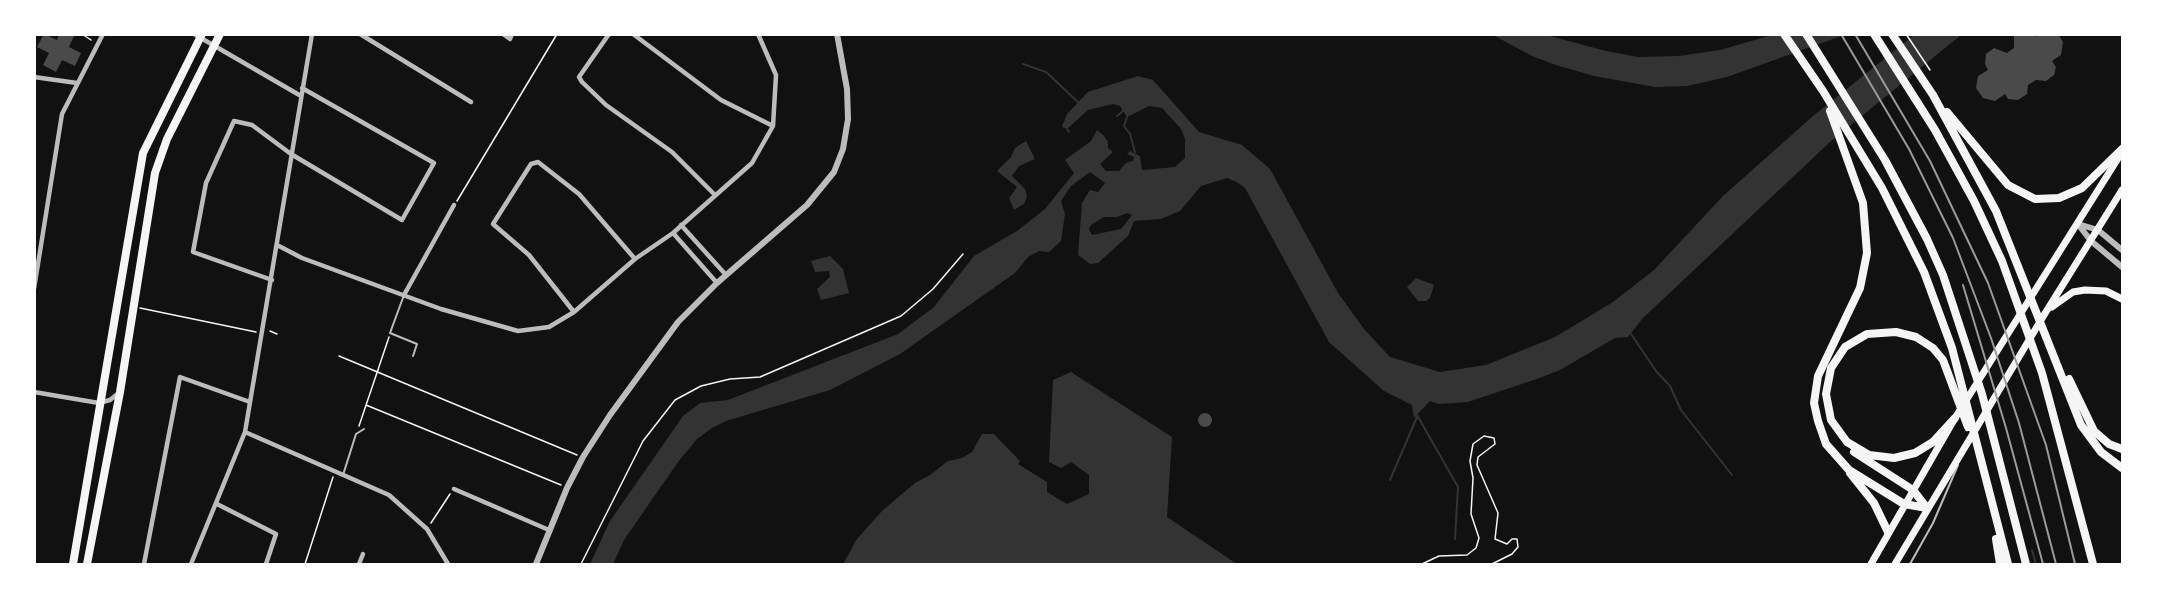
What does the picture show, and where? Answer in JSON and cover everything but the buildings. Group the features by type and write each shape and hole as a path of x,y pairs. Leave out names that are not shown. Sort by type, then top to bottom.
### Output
{"highway":[{"path":"1784,34 1882,188 1926,279 1952,348 1986,478 2005,564"},
{"path":"1806,34 1885,160 1943,275 1982,394 2025,563"},
{"path":"1874,34 1940,139 1980,212 2002,261 2039,363 2092,564"},
{"path":"1892,34 1933,95 1996,211 2071,388 2094,431 2109,444 2122,449"},
{"path":"1822,91 1863,203 1867,253 1860,288 1824,359 1814,394 1821,431 1836,457 1874,503 1888,532"},
{"path":"1933,95 2008,185 2029,198 2045,201 2059,198 2088,184 2122,151"},
{"path":"1927,508 1913,490 1867,462 1845,444 1833,429 1827,406 1827,380 1836,359 1850,343 1867,334 1892,332 1913,335 1933,348 1945,364 1986,478"},
{"path":"2071,388 2081,425 2090,440 2122,468"},
{"path":"1827,406 1834,426 1847,442 1860,451 1884,458 1903,457 1923,449 1955,418"},
{"path":"1836,457 1849,470 1904,504 1927,508"}],"main road":[{"path":"87,564 120,392 159,156 220,34"},
{"path":"73,564 143,153 199,36"},
{"path":"1871,564 1955,418 2122,151"},
{"path":"1894,564 2122,190"},
{"path":"2044,315 2061,299 2079,290 2106,291 2122,299"}],"street":[{"path":"34,289 62,114 103,34"},
{"path":"191,564 245,432 312,34"},
{"path":"360,34 471,102"},
{"path":"503,34 510,39 512,34"},
{"path":"609,34 579,77 582,82 606,105 672,152 715,195"},
{"path":"633,34 721,100 773,126"},
{"path":"277,245 302,258 404,295 519,331 549,327 574,312 635,259 673,233 752,163 773,126 776,75 758,34"},
{"path":"536,564 567,488 583,458 610,415 678,322 717,283 807,205 834,172 843,149 848,119 847,89 837,34"},
{"path":"199,36 301,96"},
{"path":"34,77 77,83"},
{"path":"272,280 193,252 206,183 234,121 252,125 291,154 402,220 434,164 302,88"},
{"path":"574,312 529,255 493,224 531,164 538,162 579,194 635,259"},
{"path":"404,295 454,205"},
{"path":"2078,224 2098,230 2122,250"},
{"path":"2078,224 2091,241 2122,267"},
{"path":"681,225 726,275"},
{"path":"673,233 717,283"},
{"path":"144,564 180,377 250,402"},
{"path":"34,392 99,403 110,400 120,392"},
{"path":"245,432 389,495 427,529 448,564"},
{"path":"454,489 549,530"},
{"path":"217,504 276,534 266,564"},
{"path":"359,564 363,554"}],"lane":[{"path":"404,295 390,333 417,344 413,356"},
{"path":"343,475 356,434 364,429"},
{"path":"1910,564 1940,508 1962,451"}],"path":[{"path":"82,34 98,43"},
{"path":"454,205 558,34"},
{"path":"1906,34 1930,70"},
{"path":"581,564 643,441 675,400 701,386 730,379 760,377 902,316 933,289 963,254"},
{"path":"133,307 277,334"},
{"path":"356,434 390,333"},
{"path":"339,356 583,458"},
{"path":"366,405 567,488"},
{"path":"1422,564 1439,556 1467,555 1476,548 1479,538 1471,514 1473,478 1470,461 1473,444 1484,436 1494,438 1495,444 1478,457 1477,465 1498,513 1495,539 1507,543 1512,539 1517,539 1518,547 1512,554 1492,564"},
{"path":"305,564 335,471"},
{"path":"427,529 454,489"}],"shaded area":[{"path":"1493,35 1546,35 1638,57 1679,56 1720,50 1772,35 1844,35 1727,77 1687,86 1655,87 1594,76 1556,65 1532,56"},
{"path":"1914,35 1961,35 1830,142 1642,319 1628,337 1615,338 1560,370 1468,402 1439,404 1430,401 1414,418 1412,405 1384,391 1329,342 1245,188 1227,178 1201,186 1180,211 1161,219 1134,221 1128,236 1098,263 1090,264 1078,255 1082,203 1090,190 1098,192 1105,183 1090,172 1071,186 1061,201 1065,214 1061,241 1049,252 1039,251 1028,257 1015,273 900,354 830,390 726,421 712,428 697,439 678,462 624,540 613,564 590,564 610,521 683,416 700,403 728,400 898,334 934,307 974,256 1017,231 1045,209 1074,173 1065,160 1091,141 1097,130 1104,136 1108,142 1108,148 1113,152 1100,164 1106,171 1119,171 1126,163 1133,161 1134,157 1127,154 1130,151 1140,156 1142,170 1175,167 1185,158 1185,139 1181,129 1162,108 1149,106 1127,117 1120,106 1113,104 1088,110 1067,129 1062,127 1067,114 1088,92 1138,76 1153,80 1199,132 1242,145 1270,169 1338,293 1364,329 1390,357 1440,372 1486,365 1555,337 1613,302 1654,270 1723,196 1813,116","holes":["1127,213 1132,215 1121,229 1092,235 1089,229 1091,225 1104,217 1117,217"]},
{"path":"1026,141 1035,159 1019,166 1012,176 1025,189 1027,196 1024,204 1014,210 1009,198 1017,187 997,171 1011,157 1015,148"},
{"path":"830,256 843,269 849,293 821,300 817,289 830,277 829,271 815,272 811,261"},
{"path":"1416,278 1434,285 1430,298 1426,301 1418,301 1407,287"},
{"path":"1071,372 1172,437 1167,517 1237,564 843,564 857,539 882,511 915,483 948,461 962,458 972,452 982,434 994,434 1020,461 1018,464 1047,482 1047,492 1067,504 1089,494 1089,475 1071,462 1061,468 1049,462 1053,380"}],"waterway":[{"path":"1023,64 1046,72 1078,102"},
{"path":"1117,116 1123,111"},
{"path":"1127,117 1124,126 1130,134 1135,152"},
{"path":"1631,334 1656,371 1670,386 1681,410 1732,475"},
{"path":"1417,415 1458,487 1455,539"},
{"path":"1390,480 1417,417"},
{"path":"2032,550 2036,564"}],"railway":[{"path":"1841,34 1909,149 1953,238 1991,338 2019,423 2056,564"},
{"path":"1855,34 1930,161 1988,283 2046,445 2075,564"},
{"path":"1963,285 2006,428 2043,564"}]}
